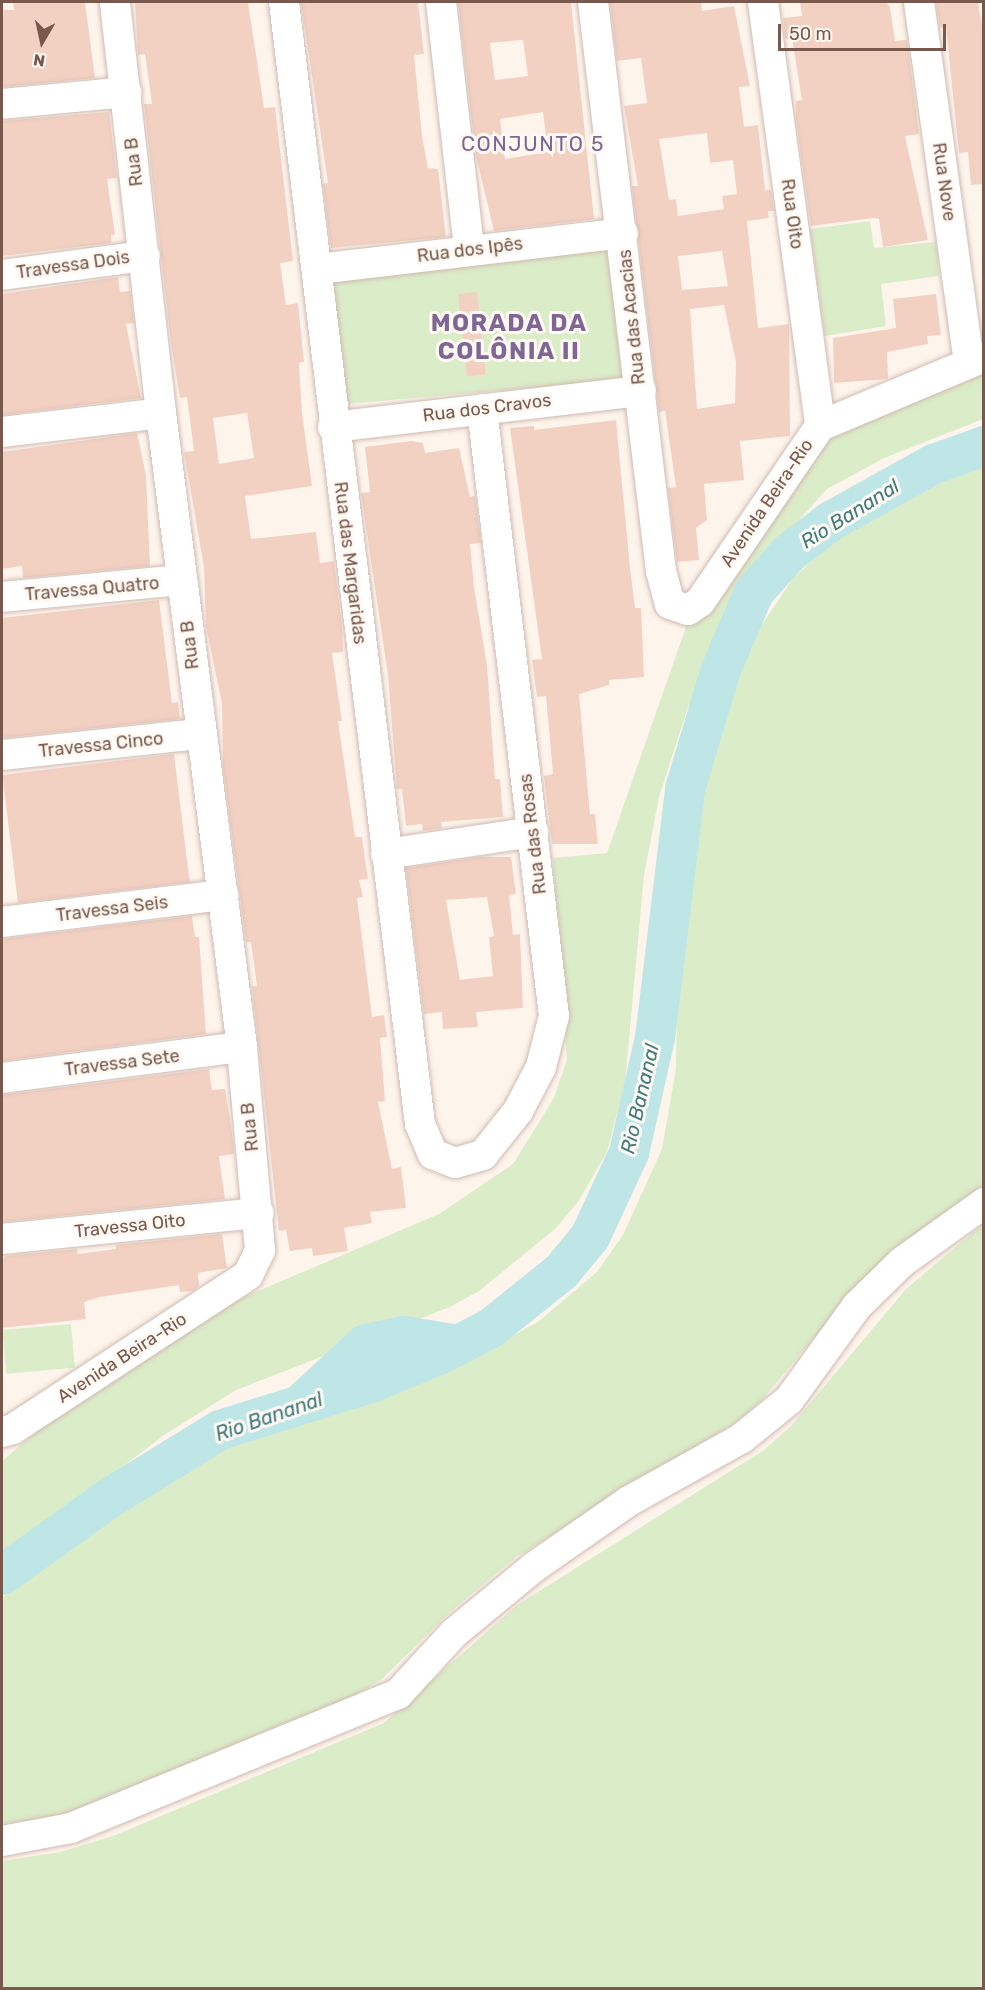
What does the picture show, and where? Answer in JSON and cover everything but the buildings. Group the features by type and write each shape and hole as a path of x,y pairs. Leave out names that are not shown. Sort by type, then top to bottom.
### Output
{"street":[{"name":"Rua B","path":"115,2 161,413 200,734 242,1047 259,1213 258,1262 241,1280"},
{"name":"Rua das Margaridas","path":"284,2 318,269 333,427 420,1124"},
{"path":"441,2 469,249"},
{"name":"Rua das Acacias","path":"593,2 623,233 665,596 678,608 695,607"},
{"name":"Rua Oito","path":"763,2 820,426"},
{"name":"Rua Nove","path":"919,2 976,360"},
{"path":"2,104 126,92"},
{"name":"Rua dos Ipês","path":"318,269 469,249 623,233"},
{"name":"Travessa Dois","path":"2,275 145,256"},
{"name":"Avenida Beira-Rio","path":"695,607 820,426 976,360"},
{"name":"Rua dos Cravos","path":"333,427 641,391"},
{"name":"Rua das Rosas","path":"420,1124 427,1146 443,1160 463,1163 483,1155 518,1111 541,1067 554,1016 482,409"},
{"path":"2,432 161,413"},
{"name":"Travessa Quatro","path":"2,597 182,580"},
{"name":"Travessa Cinco","path":"2,755 200,734"},
{"path":"386,854 533,832"},
{"name":"Travessa Seis","path":"2,922 223,895"},
{"name":"Travessa Sete","path":"2,1078 242,1047"},
{"path":"2,1841 81,1824 398,1694 454,1633 534,1567 629,1501 742,1438 789,1400 857,1306 902,1262 984,1203"},
{"name":"Travessa Oito","path":"2,1239 259,1213"},
{"name":"Avenida Beira-Rio","path":"2,1432 13,1429 241,1280"}],"green space":[{"path":"870,221 874,248 936,242 939,276 881,284 886,326 825,336 810,229"},
{"path":"613,240 625,379 340,404 328,265"},
{"path":"983,373 983,419 884,458 827,489 773,549 724,628 687,710 659,797 644,875 625,1083 607,1152 578,1202 555,1229 479,1291 450,1307 236,1390 164,1435 2,1559 2,1461 47,1423 209,1312 439,1214 513,1164 554,1098 567,1059 553,858 607,853 687,624 819,442"},
{"path":"983,459 983,1186 901,1246 860,1283 761,1401 736,1422 516,1557 450,1612 383,1678 349,1700 109,1801 39,1820 2,1823 2,1598 119,1507 183,1466 234,1440 359,1403 475,1356 538,1322 597,1272 623,1235 662,1149 676,1069 678,921 710,749 744,652 793,578 829,545 918,486"},
{"path":"983,1224 983,1988 2,1988 2,1861 61,1852 113,1836 384,1723 517,1605 764,1450 791,1426 906,1289"},
{"path":"71,1324 75,1368 6,1374 2,1330"}],"waterway":[{"name":"Rio Bananal","path":"2,1575 108,1499 220,1430 371,1383 443,1353 491,1328 561,1272 590,1237 629,1153 655,1038 685,789 720,672 754,592 789,553 831,521 934,464 984,446"},
{"path":"305,1400 366,1344 404,1336 458,1345"}],"district":[{"name":"CONJUNTO 5","path":"533,144"},
{"name":"MORADA DA COLÔNIA II","path":"509,338"}]}
